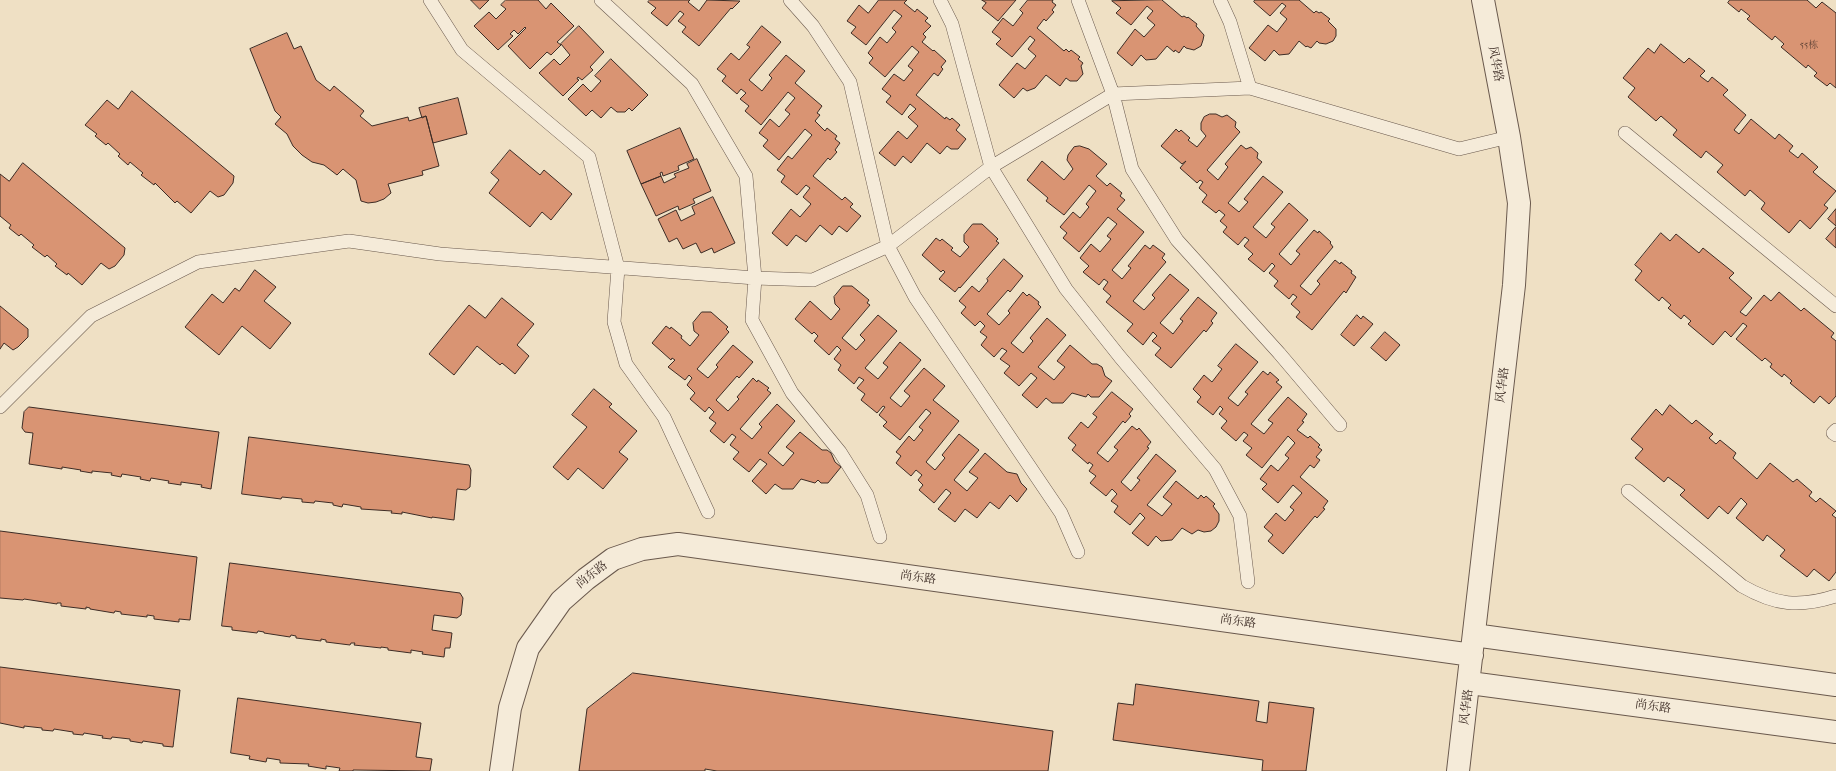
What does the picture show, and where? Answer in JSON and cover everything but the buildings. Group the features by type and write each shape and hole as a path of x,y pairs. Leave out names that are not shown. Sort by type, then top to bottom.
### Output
{"street":[{"name":"风华路","path":"1458,771 1470,683 1514,285 1520,203 1510,137 1482,0"},
{"name":"尚东路","path":"501,771 510,708 528,648 560,601 613,558 642,549 678,544 1473,645 1836,685"},
{"name":"尚东路","path":"1470,683 1836,732"}],"lane":[{"path":"430,0 462,50 588,156 618,268 614,322 626,364 664,417 708,512"},
{"path":"600,0 692,84 746,176 755,278 752,320 792,393 840,452 867,495 880,538"},
{"path":"790,0 813,26 850,82 888,246 915,297 1061,512 1078,552"},
{"path":"940,0 952,24 991,167 1066,289 1120,357 1215,469 1240,516 1248,582"},
{"path":"1078,0 1113,94 1132,169 1177,240 1279,353 1340,425"},
{"path":"1220,0 1230,22 1250,88"},
{"path":"0,407 91,316 198,262 349,240 440,254 755,278 813,280 888,246 991,167 1113,94 1250,88 1459,149 1510,137"},
{"path":"1625,133 1836,306"},
{"path":"1836,430 1833,433 1836,435"},
{"path":"1628,491 1742,586 1756,594 1771,600 1803,604 1836,596"}]}
